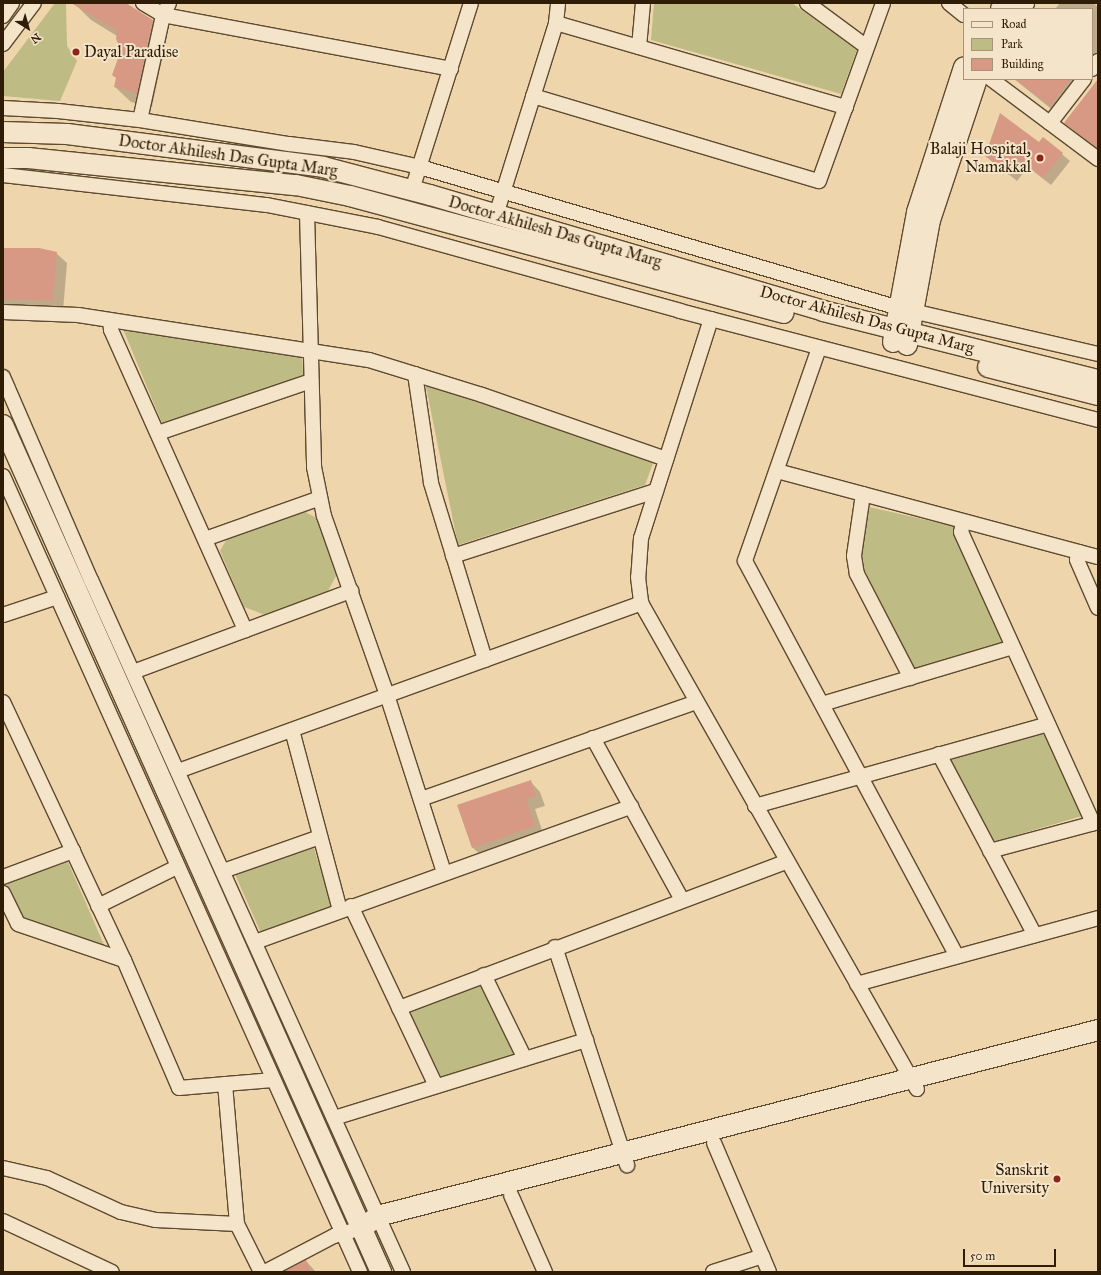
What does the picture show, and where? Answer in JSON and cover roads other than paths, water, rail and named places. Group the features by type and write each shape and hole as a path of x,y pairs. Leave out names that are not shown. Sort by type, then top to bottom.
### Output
{"street":[{"path":"3,16 12,3"},
{"path":"3,44 34,3"},
{"path":"143,3 451,69"},
{"path":"412,190 472,3"},
{"path":"496,214 556,23 558,3"},
{"path":"639,47 643,3"},
{"path":"807,3 867,47"},
{"path":"533,96 819,181 883,3"},
{"path":"949,3 963,14"},
{"path":"140,120 166,9"},
{"path":"556,23 846,107"},
{"path":"901,337 906,310 917,212 963,70"},
{"path":"906,310 930,220 977,80"},
{"path":"992,80 1098,159"},
{"path":"1050,123 1083,80"},
{"path":"3,108 58,111 140,120 289,144 354,152 420,167 906,310 1098,354"},
{"name":"Doctor Akhilesh Das Gupta Marg","path":"3,132 67,134 323,167 496,214 649,272"},
{"name":"Doctor Akhilesh Das Gupta Marg","path":"3,158 28,158 296,185 350,196 901,337 1098,395"},
{"path":"3,175 267,205 378,227 819,348 1098,420"},
{"path":"307,213 314,467 320,498 350,591 387,695 444,872"},
{"path":"633,298 649,272"},
{"path":"3,312 78,315 369,360 415,374 666,459"},
{"path":"711,319 641,538 638,577 641,603 914,1084"},
{"path":"110,320 111,330 245,630"},
{"name":"Doctor Akhilesh Das Gupta Marg","path":"901,337 1098,380"},
{"path":"819,348 745,561 957,956"},
{"path":"415,374 431,483 485,660"},
{"path":"3,377 133,672 403,1272"},
{"path":"158,433 311,381"},
{"path":"3,425 352,1231 360,1272"},
{"path":"777,470 963,522 1098,557"},
{"path":"3,476 273,1080 352,1231 381,1272"},
{"path":"454,556 656,491"},
{"path":"863,494 854,556 857,574 911,678"},
{"path":"205,539 320,498"},
{"path":"963,522 961,532 1048,724 1095,822 990,851"},
{"path":"1079,552 1077,560 1098,608"},
{"path":"133,672 350,591"},
{"path":"3,615 57,597"},
{"path":"178,771 641,603"},
{"path":"822,704 1013,648"},
{"path":"3,702 124,960 179,1088 273,1080"},
{"path":"421,799 696,702"},
{"path":"755,806 1048,724"},
{"path":"292,730 320,837 346,908 399,1008 436,1086"},
{"path":"593,738 682,900"},
{"path":"939,754 1034,935"},
{"path":"255,942 444,872 631,807"},
{"path":"223,871 320,837"},
{"path":"3,877 73,852"},
{"path":"399,1008 555,947 787,862"},
{"path":"98,906 177,867"},
{"path":"3,893 18,924 124,960"},
{"path":"856,984 1098,918"},
{"path":"555,947 626,1159"},
{"path":"484,975 525,1059"},
{"path":"381,1221 511,1195 626,1159 714,1143 1098,1030"},
{"path":"334,1118 586,1040"},
{"path":"265,1272 352,1231 381,1221 914,1084 1098,1041"},
{"path":"225,1084 238,1224 261,1272"},
{"path":"714,1143 769,1272"},
{"path":"3,1168 47,1178 121,1212 156,1220 238,1224"},
{"path":"511,1195 545,1272"},
{"path":"3,1221 100,1270"},
{"path":"713,1272 763,1256"}],"place":[{"name":"Dayal Paradise","path":"76,52"},
{"name":"Balaji Hospital, Namakkal","path":"1040,158"},
{"name":"Sanskrit University","path":"1057,1179"}]}
